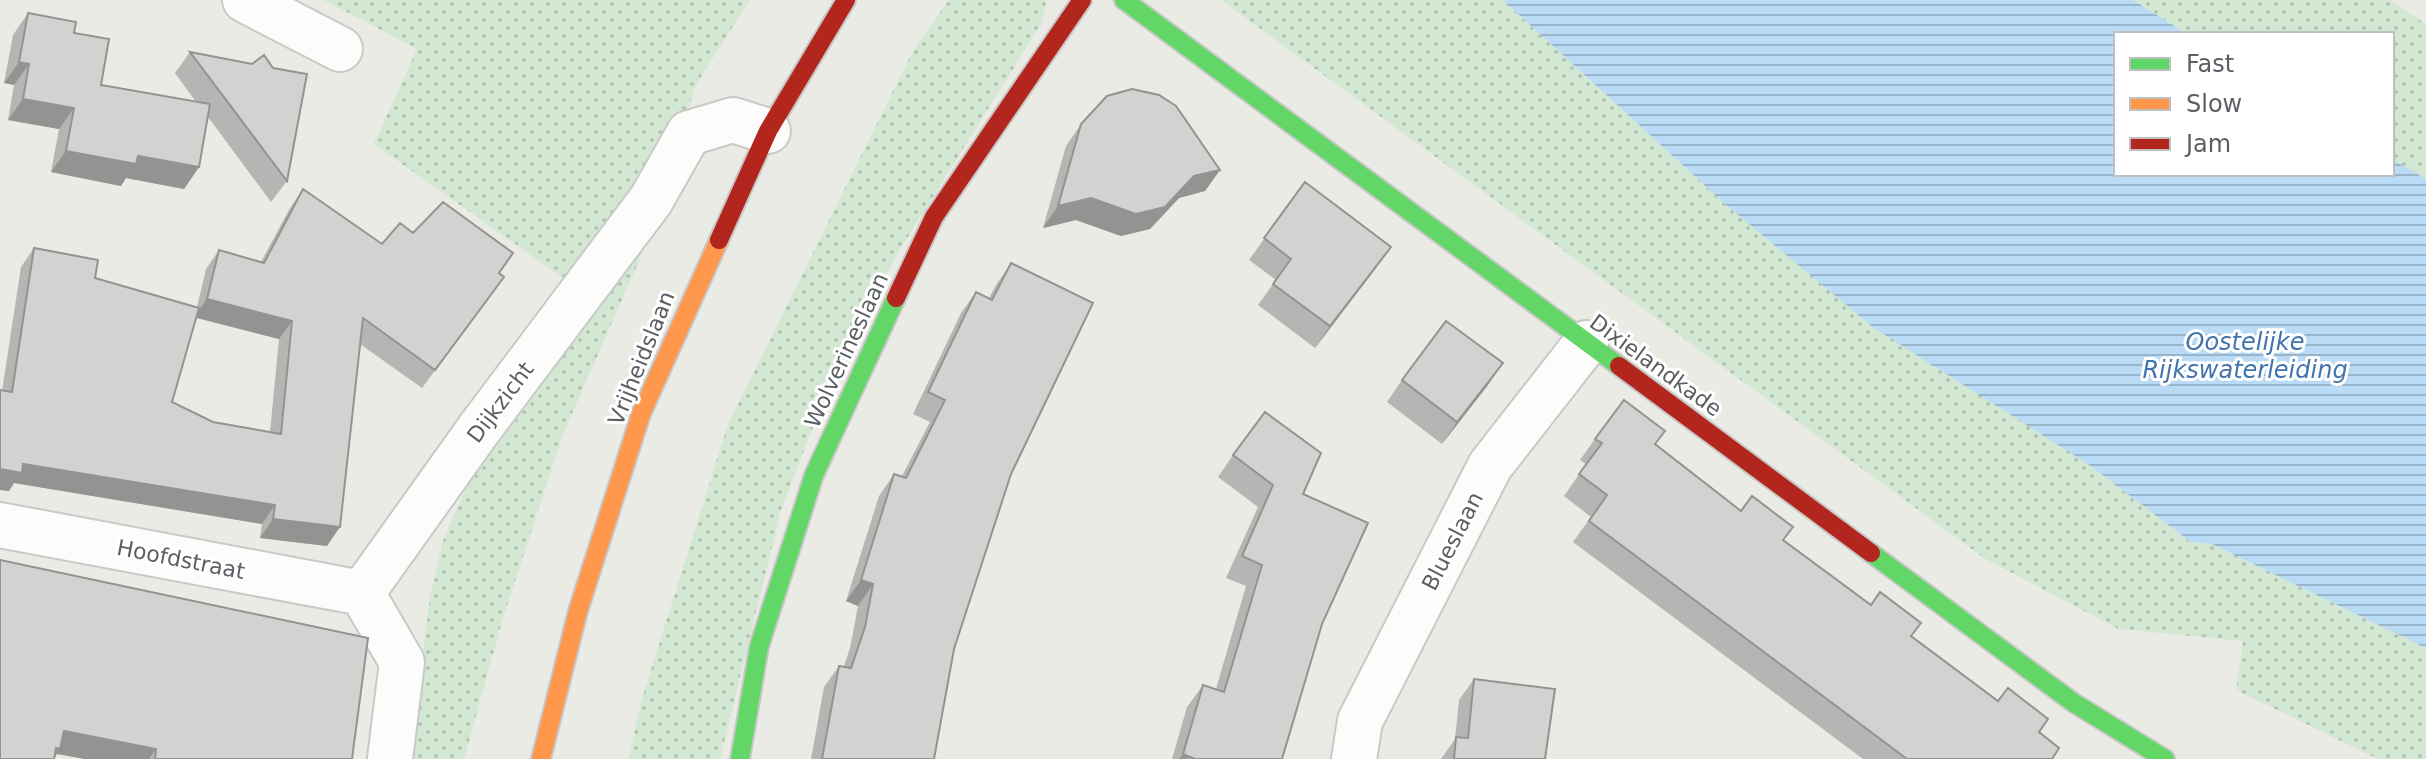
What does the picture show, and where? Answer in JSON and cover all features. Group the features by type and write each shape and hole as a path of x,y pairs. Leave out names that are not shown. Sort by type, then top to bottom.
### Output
{"street":[{"path":"245,0 340,49"},
{"name":"Vrijheidslaan","path":"541,759 578,611 641,414 768,131 846,0"},
{"name":"Wolverineslaan","path":"740,759 759,647 814,475 934,217 1082,0"},
{"name":"Dixielandkade","path":"1124,0 2074,703 2165,759"},
{"name":"Dijkzicht","path":"362,593 479,429 651,200 689,133 733,120 768,131"},
{"name":"Blueslaan","path":"1354,759 1360,721 1490,466 1586,343"},
{"name":"Hoofdstraat","path":"0,525 362,593"},
{"path":"362,593 402,662 390,759"}],"green space":[{"path":"324,0 750,0 695,86 688,111 563,278 374,144 417,49"},
{"path":"949,0 1047,0 1041,24 896,256 830,383 781,510 720,759 629,759 641,702 728,424 912,53"},
{"path":"1221,0 1503,0 1725,204 2088,464 2191,542 2212,544 2426,648 2426,759 2378,759 2236,690 2243,641 2118,629 1984,558"},
{"path":"2133,0 2390,0 2426,24 2426,179 2394,160 2394,32 2184,32"},
{"path":"650,236 563,434 503,618 464,759 410,759 430,596 443,541 466,488"}],"water":[{"name":"Oostelijke Rijkswaterleiding","path":"1503,0 2133,0 2184,32 2114,32 2114,176 2394,176 2394,160 2426,179 2426,648 2212,544 2191,542 2088,464 1874,328 1725,204"}],"building":[{"path":"28,13 76,22 74,33 109,39 101,85 210,104 199,167 138,156 136,164 66,151 74,108 23,99 29,64 19,62"},
{"path":"190,52 252,64 264,55 273,68 307,74 287,181"},
{"path":"1132,89 1159,95 1176,106 1220,170 1194,176 1165,207 1136,214 1091,198 1058,206 1081,124 1107,96"},
{"path":"1305,182 1391,247 1330,326 1273,284 1291,259 1264,238"},
{"path":"303,189 382,244 400,223 413,233 443,202 513,253 499,273 504,277 435,370 363,318 340,527 273,519 275,505 23,464 22,473 0,469 0,390 12,392 34,248 98,260 95,278 199,308 172,402 213,422 281,434 292,321 207,299 219,250 264,263"},
{"path":"1011,263 1093,303 1011,474 954,649 934,759 822,759 839,666 851,668 865,627 873,584 861,580 894,474 906,478 945,400 928,392 976,292 992,300"},
{"path":"1446,321 1503,363 1457,422 1402,380"},
{"path":"1624,400 1665,431 1655,444 1741,511 1752,496 1793,527 1783,540 1871,605 1880,592 1921,623 1911,636 1998,701 2008,688 2048,719 2039,732 2059,748 2052,759 1907,759 1589,521 1607,495 1579,474 1602,443 1595,439"},
{"path":"1265,412 1321,453 1303,494 1368,523 1322,624 1282,759 1195,759 1183,754 1203,685 1224,692 1262,565 1242,556 1273,485 1233,455"},
{"path":"0,560 368,638 352,759 155,759 156,749 64,731 54,759 0,759"},
{"path":"1474,679 1555,689 1545,759 1454,759 1456,737 1468,738"}],"traffic: fast":[{"path":"1124,0 1619,366"},
{"path":"740,759 759,647 814,475 896,298"},
{"path":"1871,553 2074,703 2165,759"}],"traffic: slow":[{"path":"541,759 578,611 641,414 719,240"}],"traffic: jam":[{"path":"719,240 768,131 846,0"},
{"path":"896,298 934,217 1082,0"},
{"path":"1619,366 1871,553"}]}
